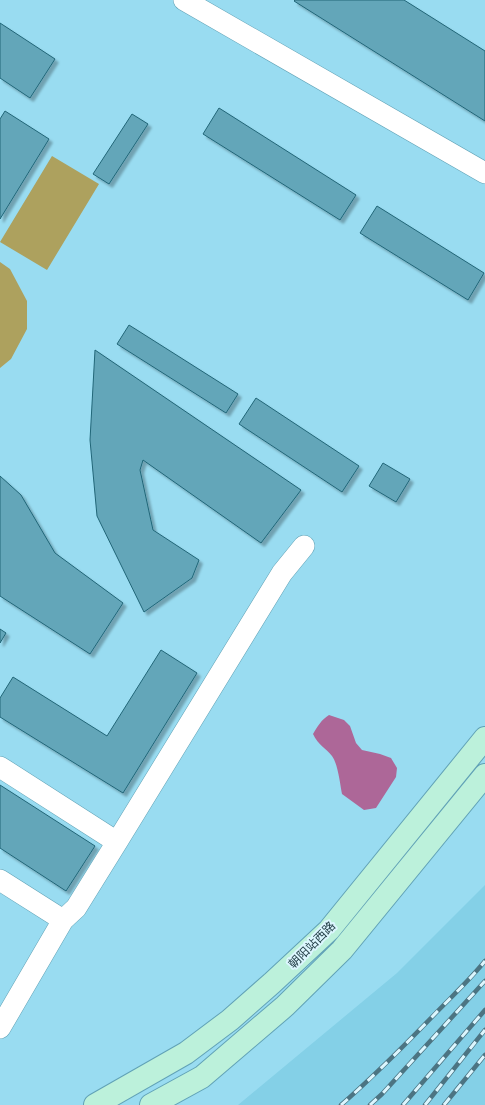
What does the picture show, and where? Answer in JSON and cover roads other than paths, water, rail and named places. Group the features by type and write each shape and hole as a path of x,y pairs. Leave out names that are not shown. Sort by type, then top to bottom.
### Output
{"main road":[{"name":"朝阳站西路","path":"95,1105 186,1053 230,1020 278,978 329,930 485,738"},
{"name":"朝阳站西路","path":"151,1105 202,1077 285,1006 342,950 485,775"}],"street":[{"path":"184,0 485,173"},
{"path":"0,1028 63,920 76,908 118,842 282,573 304,546"},
{"path":"0,767 118,842"},
{"path":"0,880 63,920"}],"railway":[{"path":"341,1105 399,1051 485,961"},
{"path":"370,1105 382,1094 485,981"},
{"path":"403,1105 485,1010"},
{"path":"425,1105 485,1030"},
{"path":"444,1105 485,1055"}]}
